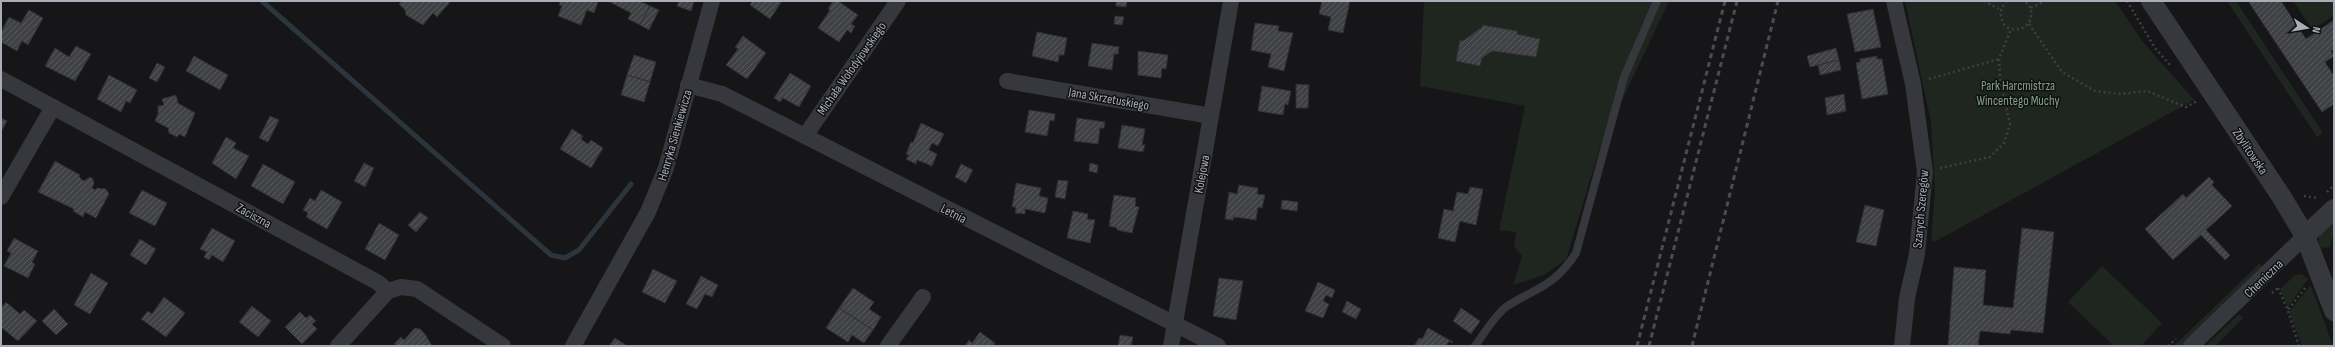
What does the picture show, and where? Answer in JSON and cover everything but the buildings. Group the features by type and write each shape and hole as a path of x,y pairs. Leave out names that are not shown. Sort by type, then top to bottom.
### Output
{"street":[{"name":"Henryka Sienkiewicza","path":"573,346 648,212 666,168 712,1"},
{"name":"Michała Wołodyjowskiego","path":"805,136 898,1"},
{"name":"Kolejowa","path":"1171,346 1231,1"},
{"name":"Szarych Szeregów","path":"1894,1 1913,84 1925,172 1916,254 1907,298 1902,346"},
{"name":"Zbylitowska","path":"2151,1 2281,196 2305,236 2334,310"},
{"name":"Zaciszna","path":"1,79 378,282 388,291"},
{"name":"Jana Skrzetuskiego","path":"1007,81 1211,116"},
{"name":"Letnia","path":"688,85 722,94 1218,346"},
{"path":"1,197 53,107"},
{"name":"Chemiczna","path":"2192,346 2334,209"},
{"path":"338,346 388,291 401,287 417,289 503,346"},
{"path":"888,346 923,298"}],"lane":[{"path":"1475,346 1505,308 1547,285 1565,271 1576,253 1624,77 1657,1"}],"path":[{"path":"1984,1 2001,10"},
{"path":"2008,1 2001,10 2003,23 2011,29 2024,28 2029,24 2031,19 2031,8 2024,1"},
{"path":"2031,8 2045,1"},
{"path":"2029,24 2062,72 2096,90 2121,94 2147,91 2186,107 2200,100"},
{"path":"1925,172 1990,157 2004,143 2010,124 2000,79 1999,59 2011,29"},
{"path":"1913,84 1999,59"},
{"path":"2300,192 2304,196 2316,199 2323,196 2334,185"},
{"path":"2334,248 2334,256"},
{"path":"2281,283 2278,288 2288,310 2299,346"},
{"path":"2288,310 2307,286"},
{"path":"2168,346 2179,336"}],"green space":[{"path":"1424,1 1669,1 1600,147 1566,260 1544,275 1513,285 1522,256 1514,246 1516,232 1499,230 1525,106 1420,86"},
{"name":"Park Harcmistrza Wincentego Muchy","path":"1905,1 2115,1 2143,42 2194,100 1934,242 1931,238 1935,193 1931,122"},
{"path":"2227,1 2236,1 2323,133 2317,137"},
{"path":"2293,1 2334,1 2334,15 2313,30"},
{"path":"2334,220 2334,231 2330,247 2319,248 2319,236"},
{"path":"2260,263 2262,267 2181,346 2174,346"},
{"path":"2102,266 2162,323 2141,346 2114,346 2068,302"},
{"path":"2302,274 2308,279 2288,307 2280,289 2295,275"},
{"path":"2310,286 2333,346 2302,346 2289,312"},
{"path":"2239,314 2243,318 2215,346 2205,346"}],"waterway":[{"path":"262,1 551,255 565,258 579,250 631,184"}],"railway":[{"path":"1637,346 1725,1"},
{"path":"1649,346 1737,1"},
{"path":"1692,346 1778,1"}]}
